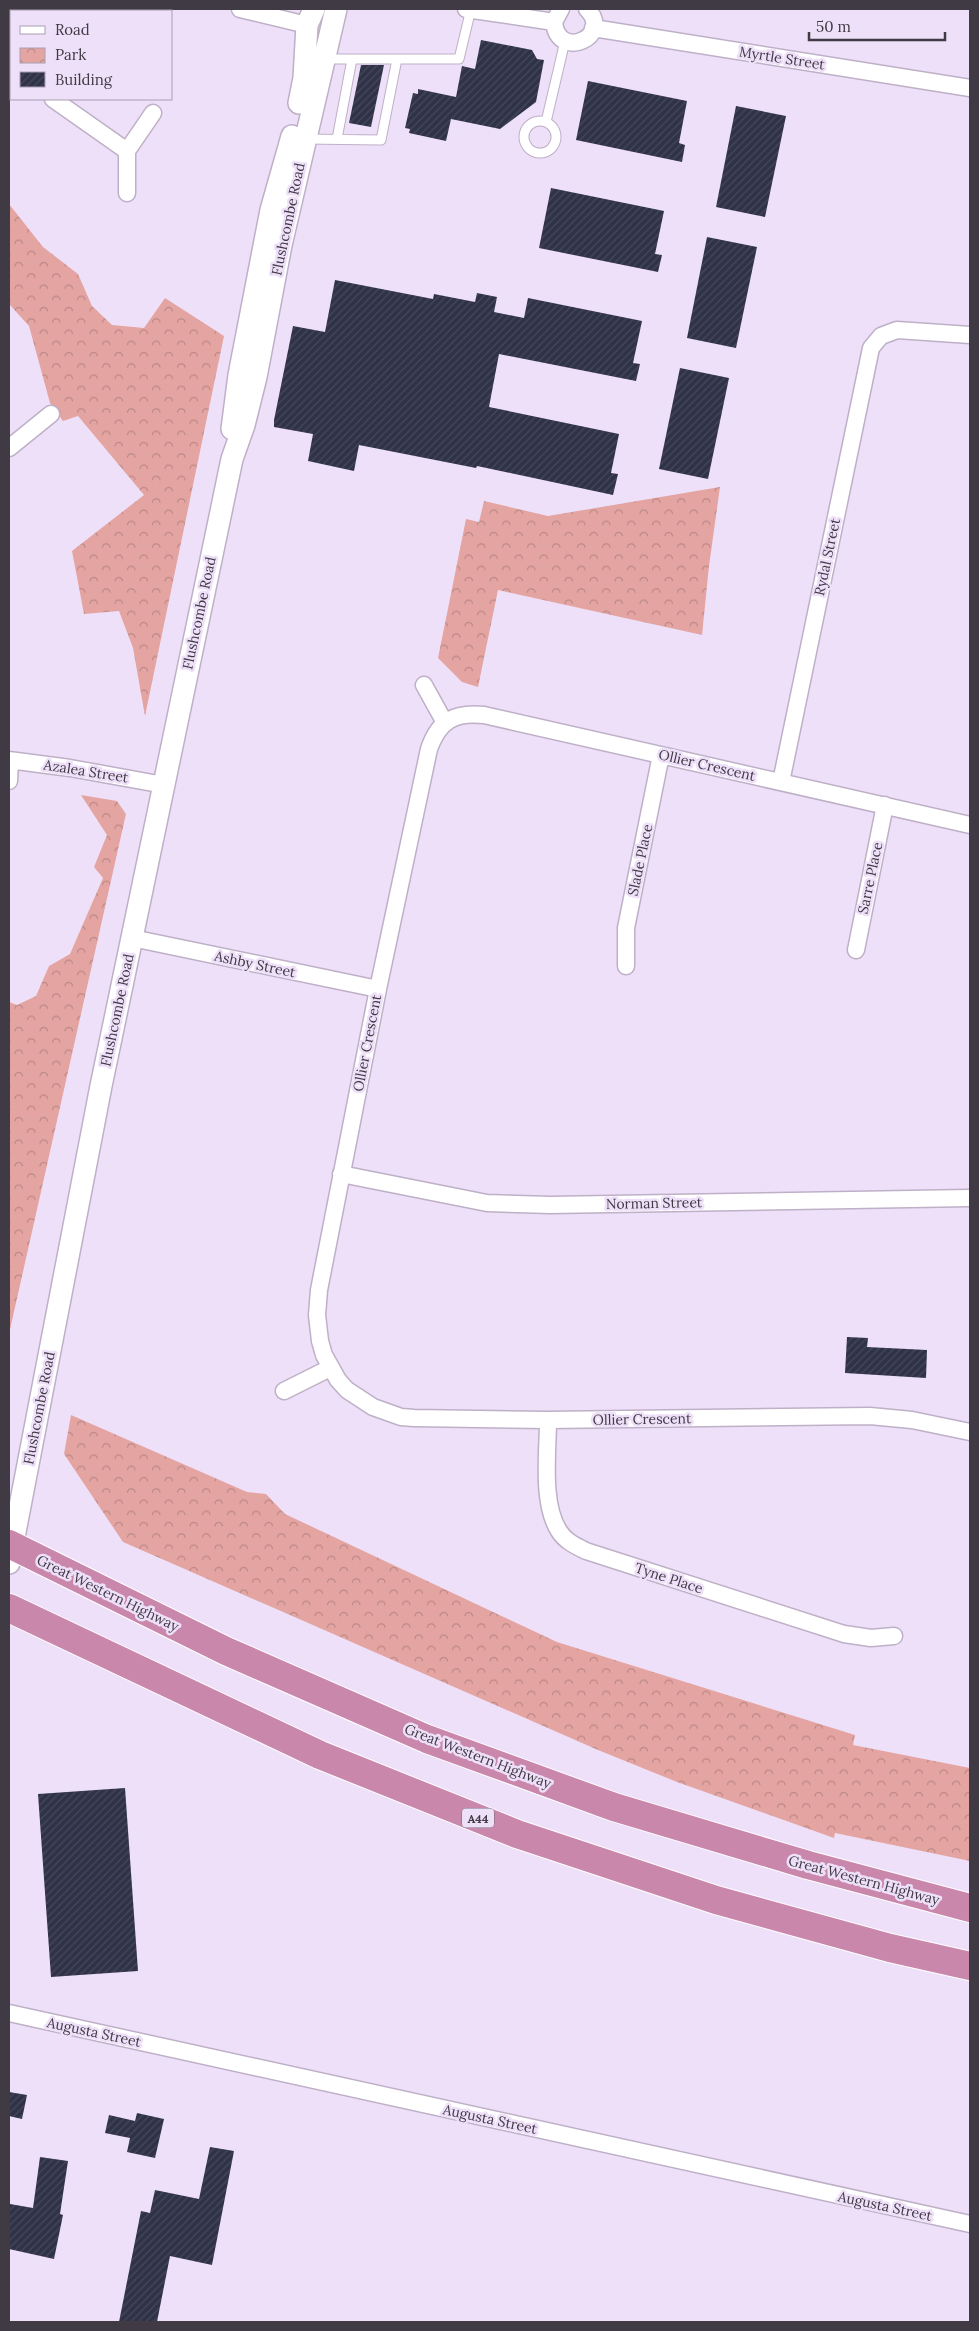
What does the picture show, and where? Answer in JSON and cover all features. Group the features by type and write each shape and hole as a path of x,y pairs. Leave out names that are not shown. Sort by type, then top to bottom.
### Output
{"highway":[{"name":"Great Western Highway","path":"10,1551 226,1651 427,1739 624,1810 808,1865 970,1908"},
{"name":"A44","path":"9,1608 320,1755 518,1834 716,1900 890,1948 970,1966"}],"street":[{"path":"240,9 310,17"},
{"name":"Flushcombe Road","path":"10,1551 72,1232 232,459 244,425 256,377 278,262 336,9"},
{"path":"468,9 558,15 557,33 566,41 577,43 588,38 593,28 592,16 587,9"},
{"name":"Flushcombe Road","path":"232,459 232,421 239,375 271,210 289,148 304,78 310,17"},
{"name":"Myrtle Street","path":"593,28 970,88"},
{"path":"54,100 127,151"},
{"path":"128,193 127,151 153,113"},
{"name":"Rydal Street","path":"781,782 868,357 877,331 903,330 970,335"},
{"path":"12,442 51,414"},
{"path":"424,685 445,722"},
{"name":"Ollier Crescent","path":"970,825 484,715 460,715 445,722 435,734 429,749 378,989 317,1302 320,1341 330,1368 346,1390 373,1407 401,1417 548,1420 870,1416 912,1420 970,1432"},
{"name":"Slade Place","path":"626,966 626,928 661,755"},
{"path":"9,782 10,760"},
{"name":"Azalea Street","path":"10,760 109,774 164,785"},
{"name":"Sarre Place","path":"856,950 885,806"},
{"name":"Ashby Street","path":"132,938 378,989"},
{"name":"Norman Street","path":"341,1174 487,1203 550,1205 970,1198"},
{"path":"284,1391 330,1368"},
{"name":"Tyne Place","path":"548,1420 550,1509 559,1531 574,1545 586,1551 844,1634 871,1638 894,1636"},
{"path":"9,1487 28,1465"},
{"name":"Augusta Street","path":"9,2013 970,2224"}],"lane":[{"path":"323,59 459,59 468,9"},
{"path":"546,122 566,41"},
{"path":"305,139 381,140 397,58"},
{"path":"337,140 352,59"}],"green space":[{"path":"9,204 43,247 78,274 92,306 112,325 144,328 165,298 224,336 145,716 133,648 119,611 84,614 72,551 144,495 78,416 63,421 50,403 29,326 9,304"},
{"path":"720,487 702,635 498,590 478,687 462,682 438,658 466,519 479,522 484,501 548,516"},
{"path":"81,795 117,801 126,814 9,1334 9,1002 17,1005 36,996 49,966 70,954 103,878 94,867 107,835"},
{"path":"71,1415 247,1492 266,1494 285,1514 557,1642 855,1735 853,1745 970,1768 970,1861 835,1833 834,1838 677,1782 598,1750 123,1542 64,1454"}],"building":[{"path":"481,40 532,50 537,59 544,60 536,102 500,129 451,119 446,141 409,133 410,129 405,128 413,93 418,94 418,89 456,97 462,66 475,69"},
{"path":"361,65 384,65 371,127 349,123"},
{"path":"588,81 687,101 679,143 685,145 682,162 576,140"},
{"path":"736,106 786,116 765,217 716,207"},
{"path":"551,188 664,211 655,254 662,255 658,272 539,248"},
{"path":"707,237 757,247 736,348 687,338"},
{"path":"335,280 433,299 434,294 475,302 477,293 497,297 494,312 524,318 528,298 642,321 633,363 640,364 636,381 499,354 489,407 619,434 611,473 618,474 613,495 477,466 476,468 359,445 354,471 308,461 313,434 274,427 274,420 293,326 325,332"},
{"path":"680,368 729,378 708,479 659,469"},
{"path":"847,1337 868,1338 867,1347 927,1350 926,1378 845,1373"},
{"path":"125,1788 138,1971 51,1977 38,1794"},
{"path":"9,2092 27,2095 22,2119 9,2116"},
{"path":"137,2113 164,2119 155,2158 127,2152 130,2138 105,2133 109,2115 135,2121"},
{"path":"210,2147 234,2151 212,2265 170,2256 157,2322 119,2322 141,2211 150,2213 155,2190 199,2199"},
{"path":"40,2157 68,2161 60,2214 63,2215 54,2259 9,2249 10,2204 33,2208"}]}
